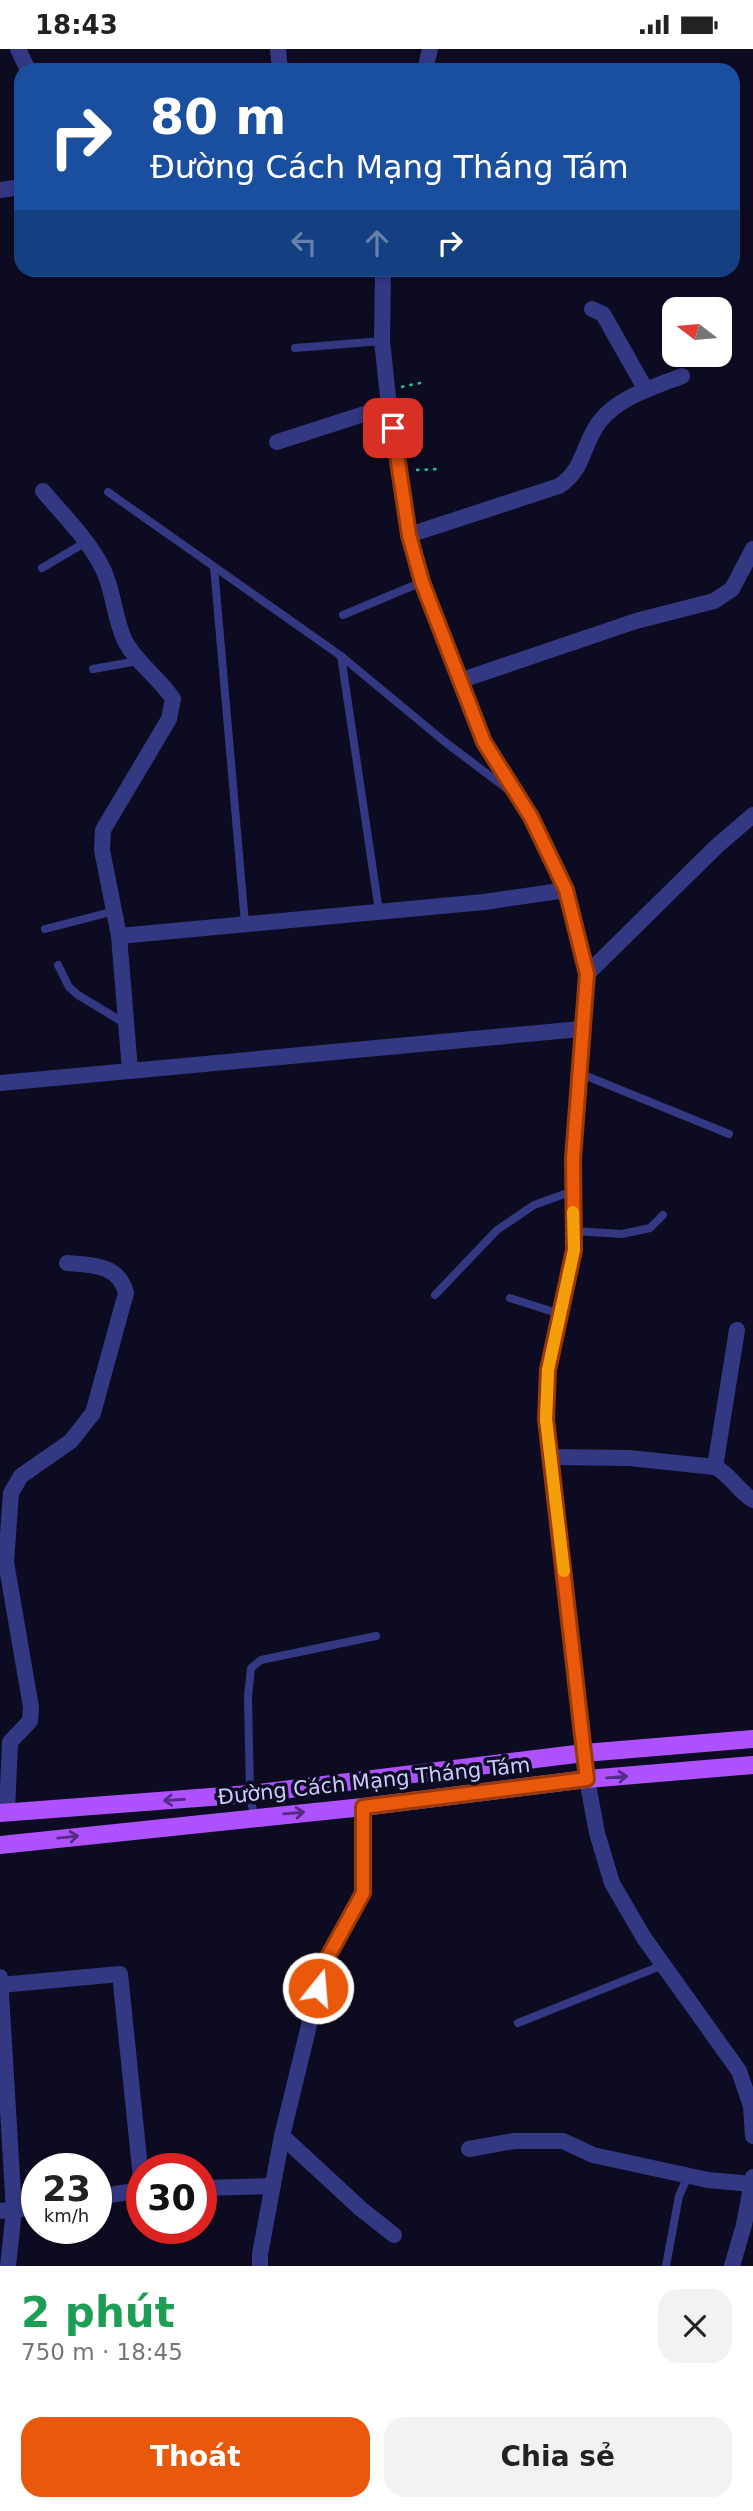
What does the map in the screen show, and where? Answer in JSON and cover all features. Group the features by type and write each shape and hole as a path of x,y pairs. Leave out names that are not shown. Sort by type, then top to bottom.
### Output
{"main road":[{"name":"Đường Cách Mạng Tháng Tám","path":"4,1812 250,1794 584,1753 753,1739"},
{"name":"Đường Cách Mạng Tháng Tám","path":"0,1845 363,1807 587,1779 753,1765"}],"street":[{"path":"383,277 383,341 388,398 409,535 422,582 484,742 531,817 566,890 587,974 573,1159 574,1250 548,1370 546,1419 587,1779 597,1833 612,1883 644,1938 739,2071 751,2106 753,2136"},
{"path":"592,309 603,314 646,390"},
{"path":"409,535 559,486 576,471 599,422 616,406 646,390 682,376"},
{"path":"277,442 388,398"},
{"path":"44,491 86,542 102,567 113,595 117,620 125,641 138,661 163,684 173,699 169,719 103,829 102,851 119,936 130,1070"},
{"path":"459,681 636,621 714,601 732,589 753,549"},
{"path":"587,974 717,846 753,815"},
{"path":"119,936 484,902 566,890"},
{"path":"0,1083 582,1029"},
{"path":"4,1812 10,1742 30,1721 31,1707 3,1563 11,1493 21,1476 71,1441 93,1413 126,1293 123,1281 115,1273 94,1266 66,1263"},
{"path":"715,1467 737,1330"},
{"path":"551,1457 629,1458 715,1467 727,1473 753,1500"},
{"path":"260,2266 282,2136 324,1964 363,1893 363,1807"},
{"path":"8,2266 0,1981 120,1974 138,2153"},
{"path":"282,2136 361,2209 394,2235"},
{"path":"469,2149 514,2141 563,2141 593,2155 688,2176 752,2181 733,2266"},
{"path":"217,2188 273,2186"}],"lane":[{"path":"295,348 383,341"},
{"path":"108,492 341,656 445,742 520,799"},
{"path":"42,568 86,542"},
{"path":"214,567 245,923"},
{"path":"343,615 422,582"},
{"path":"341,656 379,911"},
{"path":"93,669 138,661"},
{"path":"45,929 115,911"},
{"path":"58,965 69,987 78,995 126,1024"},
{"path":"579,1073 729,1134"},
{"path":"435,1295 497,1230 534,1205 573,1191"},
{"path":"574,1231 622,1234 650,1228 663,1215"},
{"path":"510,1299 560,1314"},
{"path":"254,1817 250,1794 248,1696 251,1668 261,1660 376,1636"},
{"path":"517,2024 663,1965"},
{"path":"666,2266 673,2219 688,2176"}],"path":[{"path":"388,398 425,382"},
{"path":"399,473 425,468 440,469"}],"slow traffic":[{"path":"564,1571 546,1419 548,1370 574,1250 573,1212"}],"route":[{"path":"318,1988 324,1964 363,1893 363,1807 587,1779 546,1419 548,1370 574,1250 573,1159 587,974 566,890 531,817 484,742 422,582 409,535 393,428"}]}
